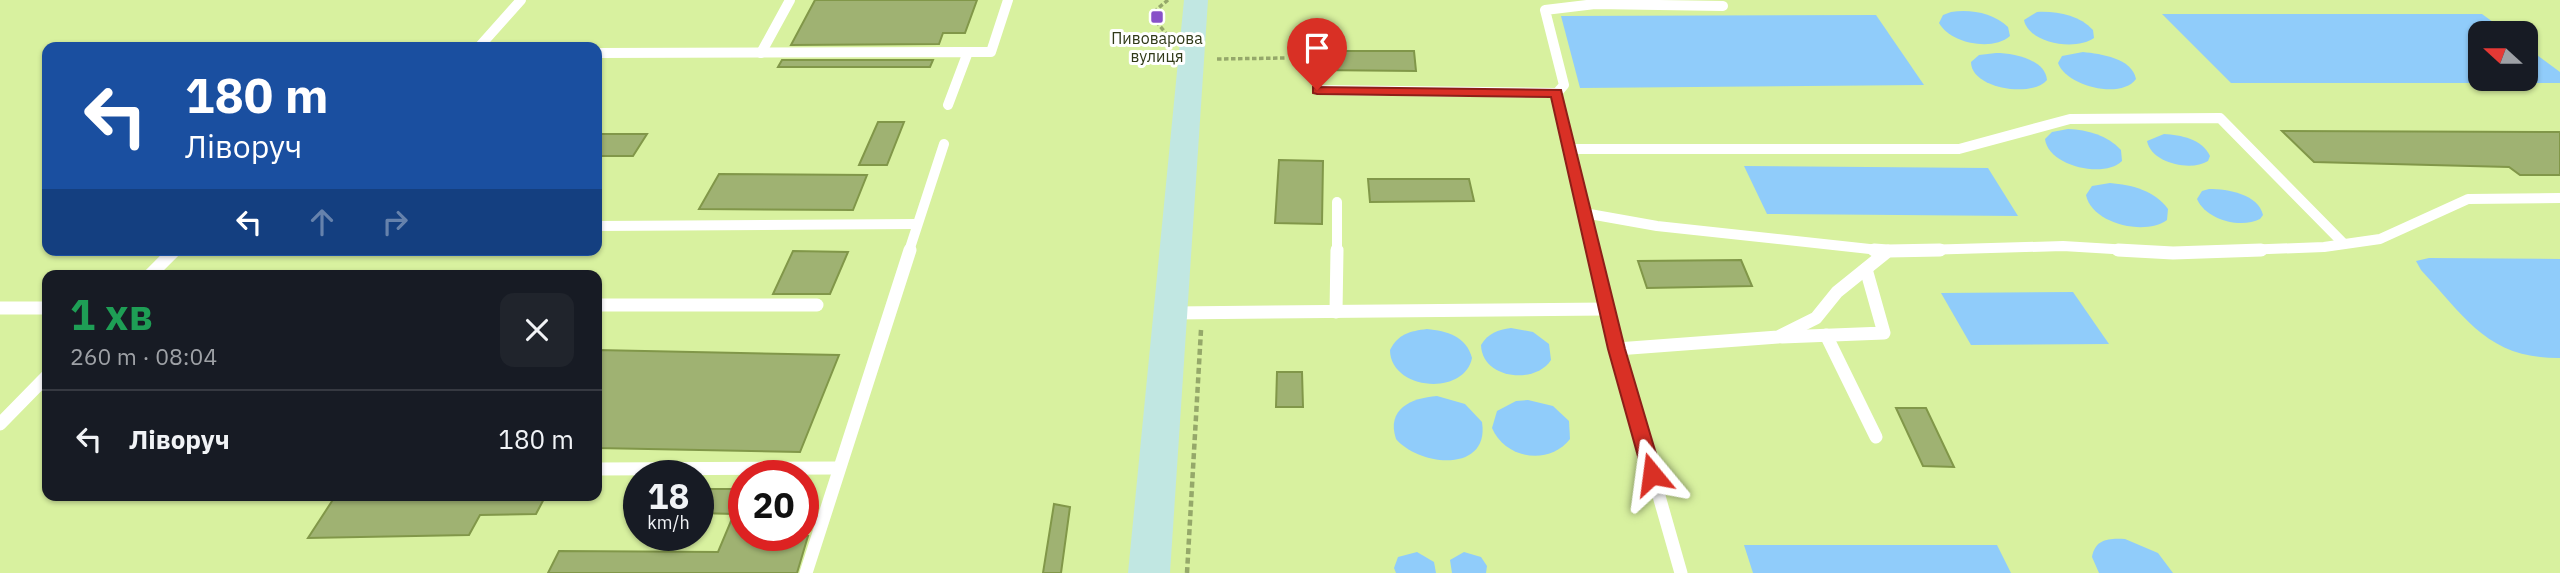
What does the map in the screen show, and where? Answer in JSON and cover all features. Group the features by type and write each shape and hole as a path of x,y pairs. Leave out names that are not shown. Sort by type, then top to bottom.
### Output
{"main road":[{"path":"1149,573 1196,0"}],"lane":[{"path":"483,42 521,0"},
{"path":"761,53 790,0"},
{"path":"602,53 991,52 1007,0"},
{"path":"1317,90 1557,93 1564,85 1545,10 1595,4 1723,6"},
{"path":"948,105 968,52"},
{"path":"1557,93 1617,349 1681,573"},
{"path":"1569,149 1959,149 2070,119 2220,118 2344,244"},
{"path":"806,573 944,144"},
{"path":"1584,213 1657,226 1888,251 2063,246 2173,253 2344,244 2380,239 2468,199 2560,198"},
{"path":"1336,312 1337,202"},
{"path":"602,226 917,224"},
{"path":"1778,337 1816,318 1837,292 1888,251"},
{"path":"155,270 170,256"},
{"path":"1617,349 1778,337 1884,333 1866,269"},
{"path":"602,305 817,305"},
{"path":"0,308 42,308"},
{"path":"1170,313 1607,309"},
{"path":"1826,335 1876,437"},
{"path":"0,424 42,381"},
{"path":"602,470 839,468"}],"path":[{"path":"1168,0 1157,9 1154,19 1171,40"},
{"path":"1217,59 1285,58"}],"water":[{"path":"1966,11 1989,15 2008,27 2010,36 1993,44 1983,44 1952,36 1939,23 1943,15"},
{"path":"2037,12 2074,17 2093,30 2094,38 2076,44 2044,40 2028,28 2024,20"},
{"path":"2162,14 2482,14 2492,21 2468,21 2468,83 2231,83"},
{"path":"1876,15 1924,85 1580,88 1561,16"},
{"path":"2083,52 2115,58 2129,66 2136,79 2119,89 2094,88 2082,84 2063,71 2058,63 2062,56"},
{"path":"2011,54 2034,62 2041,67 2047,80 2029,89 2016,89 2003,88 1981,79 1971,62 1979,55"},
{"path":"2538,56 2560,72 2560,83 2538,83"},
{"path":"2068,129 2090,132 2110,141 2121,150 2122,161 2103,169 2066,163 2048,148 2045,139 2052,132"},
{"path":"2164,134 2196,142 2210,156 2208,161 2192,166 2164,160 2150,149 2147,141"},
{"path":"1744,166 1988,168 2018,216 1767,214"},
{"path":"2110,183 2134,187 2156,197 2168,209 2167,220 2157,225 2133,227 2108,220 2090,205 2086,195 2092,186"},
{"path":"2209,189 2241,194 2255,202 2263,215 2260,219 2243,223 2216,217 2197,199 2202,191"},
{"path":"2429,258 2560,259 2560,358 2514,351 2480,332 2421,270 2416,261"},
{"path":"2073,292 2109,344 1971,345 1941,293"},
{"path":"1511,328 1533,332 1549,344 1551,360 1543,368 1533,373 1510,375 1490,365 1481,345 1494,333"},
{"path":"1427,329 1455,336 1465,344 1472,358 1466,370 1456,379 1428,384 1402,374 1393,363 1390,350 1397,340 1410,332"},
{"path":"1437,396 1465,404 1482,422 1482,439 1475,450 1465,457 1436,459 1407,448 1396,439 1395,420 1403,407 1418,399"},
{"path":"1528,400 1553,406 1569,421 1570,439 1561,448 1540,456 1528,455 1507,447 1498,438 1492,428 1497,411 1516,401"},
{"path":"2125,539 2158,553 2173,573 2099,573 2092,557 2096,546 2108,540"},
{"path":"1744,545 1997,545 2011,573 1753,573"},
{"path":"1417,552 1434,562 1436,573 1396,573 1394,568 1398,557"},
{"path":"1464,552 1481,557 1487,566 1486,573 1452,573 1450,560"}],"building":[{"path":"815,0 977,0 965,33 943,33 939,44 791,45"},
{"path":"1315,51 1414,51 1416,71 1315,70"},
{"path":"782,60 933,60 930,67 778,67"},
{"path":"878,122 904,122 887,165 859,165"},
{"path":"2282,131 2560,132 2560,175 2520,175 2509,167 2314,162"},
{"path":"602,134 647,134 633,156 602,156"},
{"path":"1279,160 1323,161 1322,224 1275,223"},
{"path":"719,174 867,175 853,210 699,209"},
{"path":"1368,179 1469,179 1474,201 1370,202"},
{"path":"793,251 848,252 830,294 773,294"},
{"path":"1741,260 1752,286 1647,288 1638,261"},
{"path":"602,350 839,355 800,452 602,448"},
{"path":"1277,372 1302,372 1303,407 1276,407"},
{"path":"1896,408 1926,408 1954,467 1923,466"},
{"path":"714,489 728,489 728,514 714,513"},
{"path":"332,501 543,501 536,514 480,515 469,535 308,538"},
{"path":"1054,504 1070,507 1061,573 1043,573"},
{"path":"728,528 728,551 804,551 797,573 548,573 559,551 718,552"}],"place":[{"name":"Пивоварова вулиця","path":"1157,17"}],"route":[{"path":"1317,90 1557,93 1617,349 1652,474"}]}
